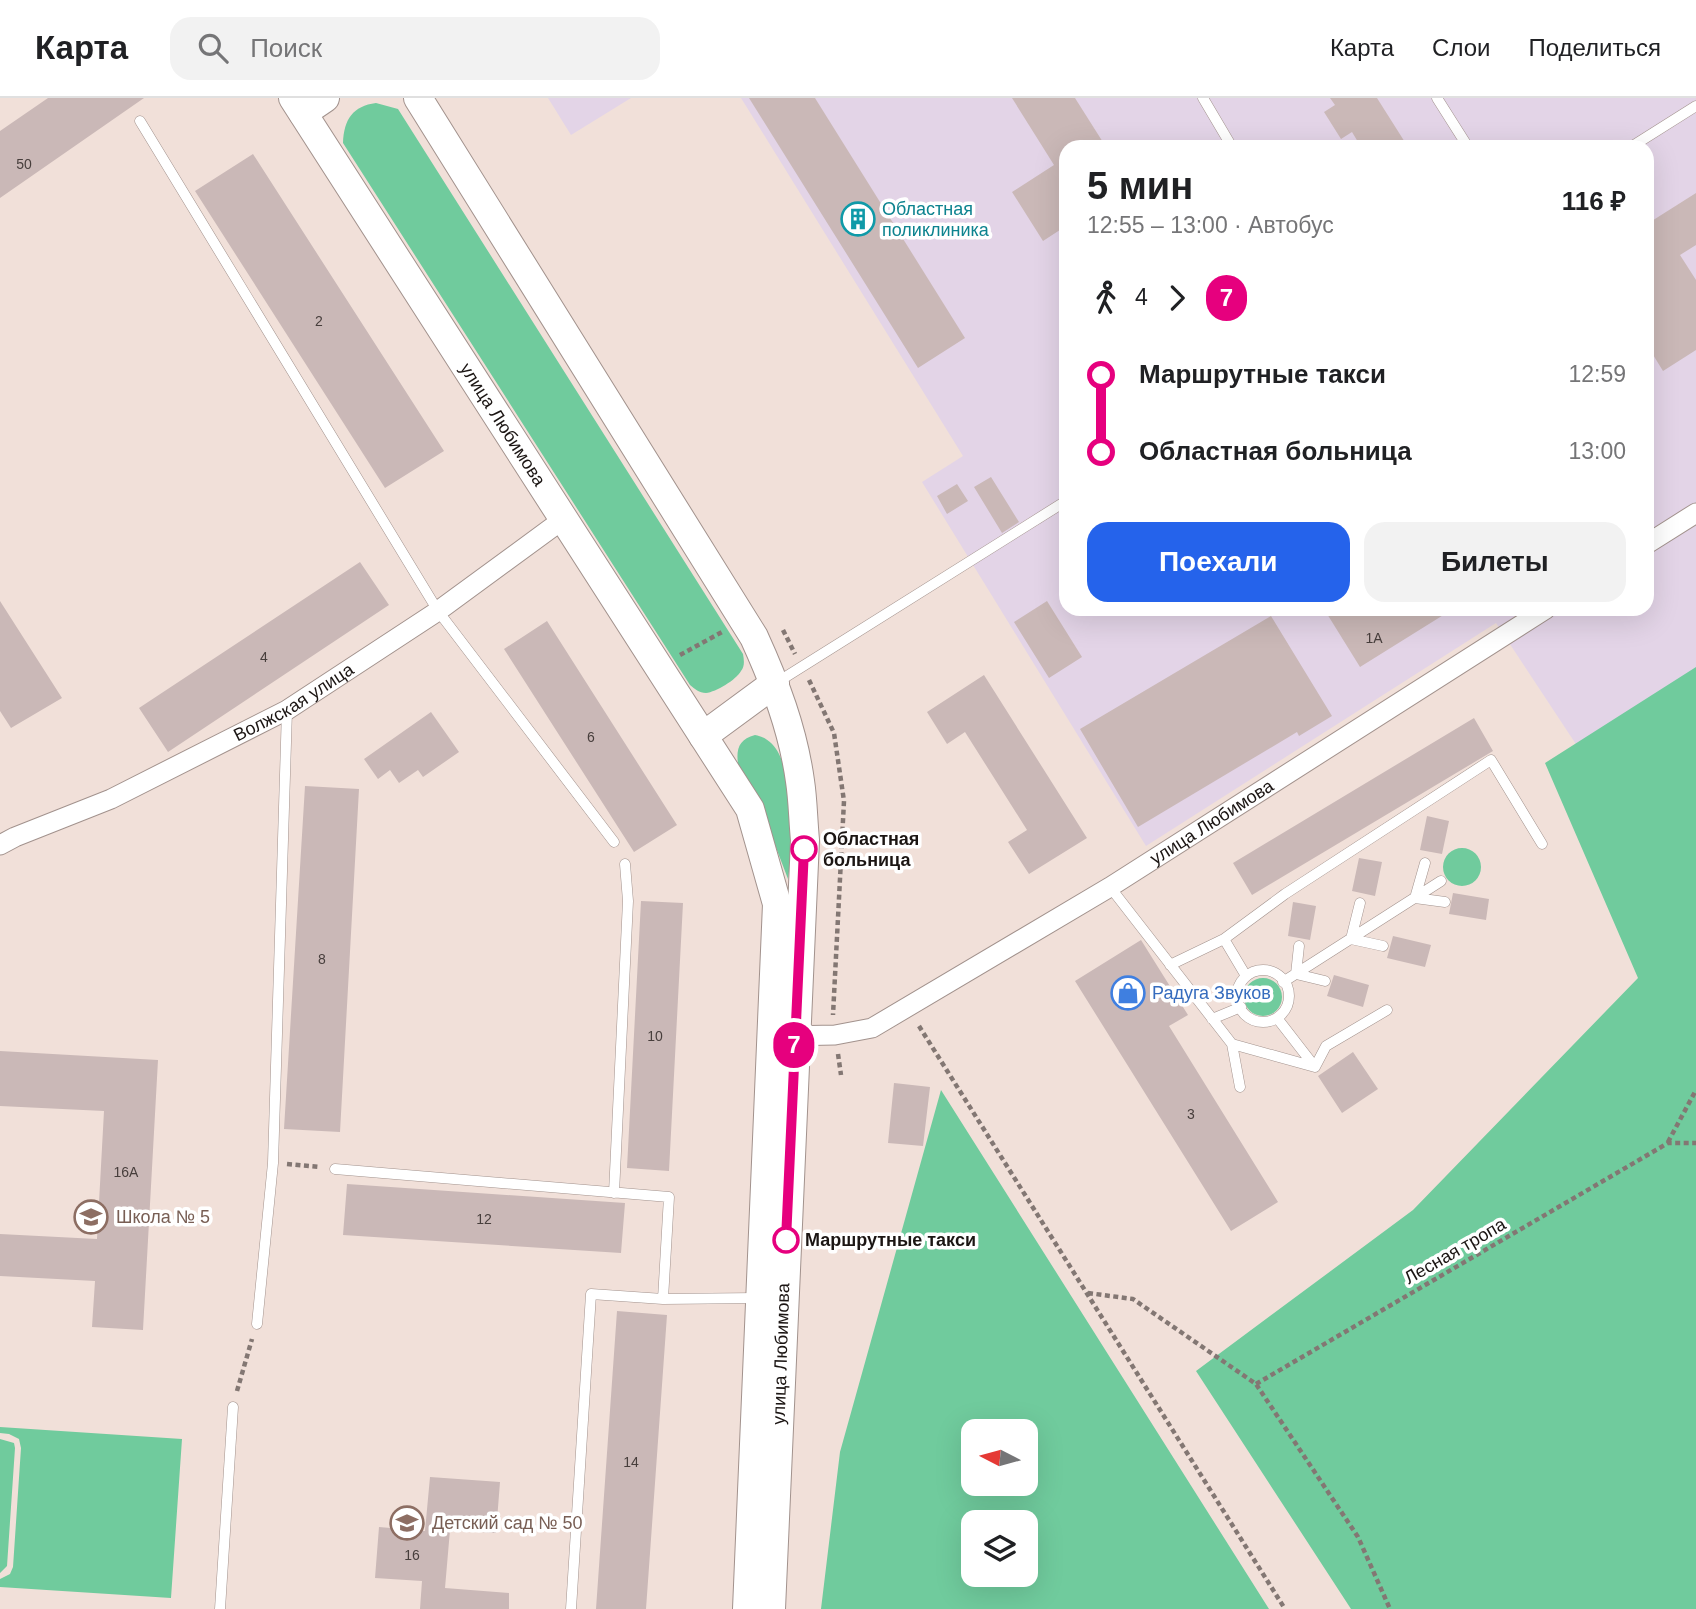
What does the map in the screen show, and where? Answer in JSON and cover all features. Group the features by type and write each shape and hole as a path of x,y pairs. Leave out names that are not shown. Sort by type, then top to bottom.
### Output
{"main road":[{"name":"улица Любимова","path":"418,98 748,626 775,683 790,731 800,780 805,840 782,1036 759,1298 747,1609"},
{"name":"улица Любимова","path":"307,103 566,521 750,809 776,904 782,1036 771,1609"},
{"path":"703,736 775,683"}],"street":[{"path":"1654,540 1696,513"},
{"name":"Волжская улица","path":"0,845 111,799 286,710 438,611 554,526 566,521"},
{"name":"улица Любимова","path":"782,1036 835,1035 872,1028 1110,887 1535,616"}],"lane":[{"path":"1203,98 1228,140"},
{"path":"1437,98 1464,140"},
{"path":"1642,140 1696,106"},
{"path":"140,121 438,611 614,842"},
{"path":"775,683 1059,505"},
{"path":"257,1324 273,1163 286,710"},
{"path":"1170,965 1224,939 1284,894 1491,760 1542,844"},
{"path":"1415,898 1425,863"},
{"path":"614,1193 628,901 625,864"},
{"path":"1283,982 1441,881"},
{"path":"1110,887 1232,1044 1240,1087"},
{"path":"1415,898 1445,902"},
{"path":"1351,939 1360,903"},
{"path":"1224,939 1246,976"},
{"path":"1351,939 1383,946"},
{"path":"1296,974 1299,946"},
{"path":"1270,971 1279,975 1283,982 1288,989 1289,998 1283,1013 1277,1018 1260,1022 1245,1015 1237,1000 1237,991 1246,976 1253,972 1270,971"},
{"path":"1296,974 1325,981"},
{"path":"1212,1018 1241,1007"},
{"path":"1315,1067 1326,1046 1387,1010"},
{"path":"1277,1018 1315,1067"},
{"path":"1232,1044 1315,1067"},
{"path":"335,1169 669,1197 663,1299"},
{"path":"571,1609 591,1294 663,1299 759,1298"},
{"path":"220,1609 233,1407"}],"path":[{"path":"681,655 722,632"},
{"path":"908,1007 1285,1609"},
{"path":"1696,1090 1668,1143 1696,1143"},
{"name":"Лесная тропа","path":"1256,1384 1668,1143"},
{"path":"273,1163 335,1169"},
{"path":"1087,1292 1133,1299 1256,1384 1357,1537 1390,1609"},
{"path":"233,1407 257,1324"}],"shaded area":[{"path":"548,98 631,98 571,135"},
{"path":"741,98 1696,98 1696,702 1591,767 1496,623 1146,846 922,482 963,456"}],"green space":[{"path":"376,103 398,109 743,654 742,669 725,685 706,693 699,692 690,685 343,143 345,127 351,115 361,107"},
{"path":"1696,667 1696,1609 1351,1609 1196,1371 1413,1210 1638,978 1545,763"},
{"path":"755,735 772,744 779,754 787,780 791,851 788,879 767,824 738,764 740,745 745,739"},
{"path":"1462,848 1475,854 1481,867 1475,880 1462,886 1449,880 1443,867 1449,854"},
{"path":"1263,978 1277,983 1282,997 1277,1011 1263,1016 1249,1011 1244,997 1249,983"},
{"path":"941,1090 1269,1609 821,1609 840,1452"},
{"path":"0,1427 182,1439 171,1598 0,1587 0,1579 10,1574 13,1567 21,1448 19,1439 0,1433"},
{"path":"0,1439 14,1443 15,1448 7,1566 0,1573"}],"building":[{"path":"48,98 144,98 0,198 0,131"},
{"name":"Областная поликлиника","path":"749,98 815,98 965,338 918,368"},
{"path":"1012,98 1075,98 1102,140 1059,140 1059,231 1043,241 1012,192 1054,165"},
{"path":"1330,98 1377,98 1404,140 1357,140 1352,132 1341,139 1324,112 1335,105"},
{"path":"253,154 444,451 385,488 195,191"},
{"path":"1696,193 1696,245 1680,255 1696,280 1696,350 1663,371 1654,356 1654,220"},
{"path":"991,477 1019,522 1002,533 974,487"},
{"path":"957,484 968,501 947,514 937,496"},
{"path":"360,562 389,605 168,752 139,708"},
{"path":"0,601 62,698 11,728 0,711"},
{"path":"1047,601 1082,657 1049,678 1014,622"},
{"path":"1271,616 1332,716 1299,736 1297,732 1138,827 1080,729"},
{"path":"1328,616 1442,616 1360,667"},
{"path":"547,621 677,825 634,852 504,649"},
{"path":"984,675 1087,838 1029,874 1008,842 1027,830 965,732 947,744 927,712"},
{"path":"431,712 459,752 423,777 418,770 399,783 390,770 378,779 364,759"},
{"path":"1474,718 1493,751 1252,895 1233,863"},
{"path":"305,786 359,789 340,1132 284,1129"},
{"path":"1427,816 1449,821 1442,854 1420,850"},
{"path":"1359,858 1382,862 1375,896 1352,891"},
{"path":"1453,893 1489,899 1486,920 1449,914"},
{"path":"641,901 683,903 669,1171 627,1168"},
{"path":"1293,902 1316,906 1310,940 1288,936"},
{"path":"1393,936 1431,945 1425,967 1387,958"},
{"path":"1141,940 1188,1015 1169,1026 1278,1202 1231,1231 1075,981"},
{"path":"1334,975 1369,985 1363,1007 1327,996"},
{"path":"0,1051 158,1060 143,1330 92,1327 95,1281 0,1276 0,1234 97,1239 104,1111 0,1106"},
{"path":"1353,1052 1378,1089 1342,1113 1318,1076"},
{"path":"894,1083 930,1087 923,1146 888,1143"},
{"path":"347,1184 625,1203 621,1253 343,1235"},
{"path":"617,1311 667,1315 646,1609 596,1609"},
{"path":"430,1477 500,1482 496,1533 450,1530 445,1588 509,1593 509,1609 420,1609 422,1581 375,1578 379,1527 425,1531"}],"bus line":[{"name":"7","path":"786,1240 804,849"}],"place":[{"name":"Областная поликлиника","path":"858,219"},
{"name":"Областная больница","path":"804,849"},
{"name":"Радуга Звуков","path":"1128,993"},
{"name":"Школа № 5","path":"91,1217"},
{"name":"Маршрутные такси","path":"786,1240"},
{"name":"Детский сад № 50","path":"407,1523"}]}
